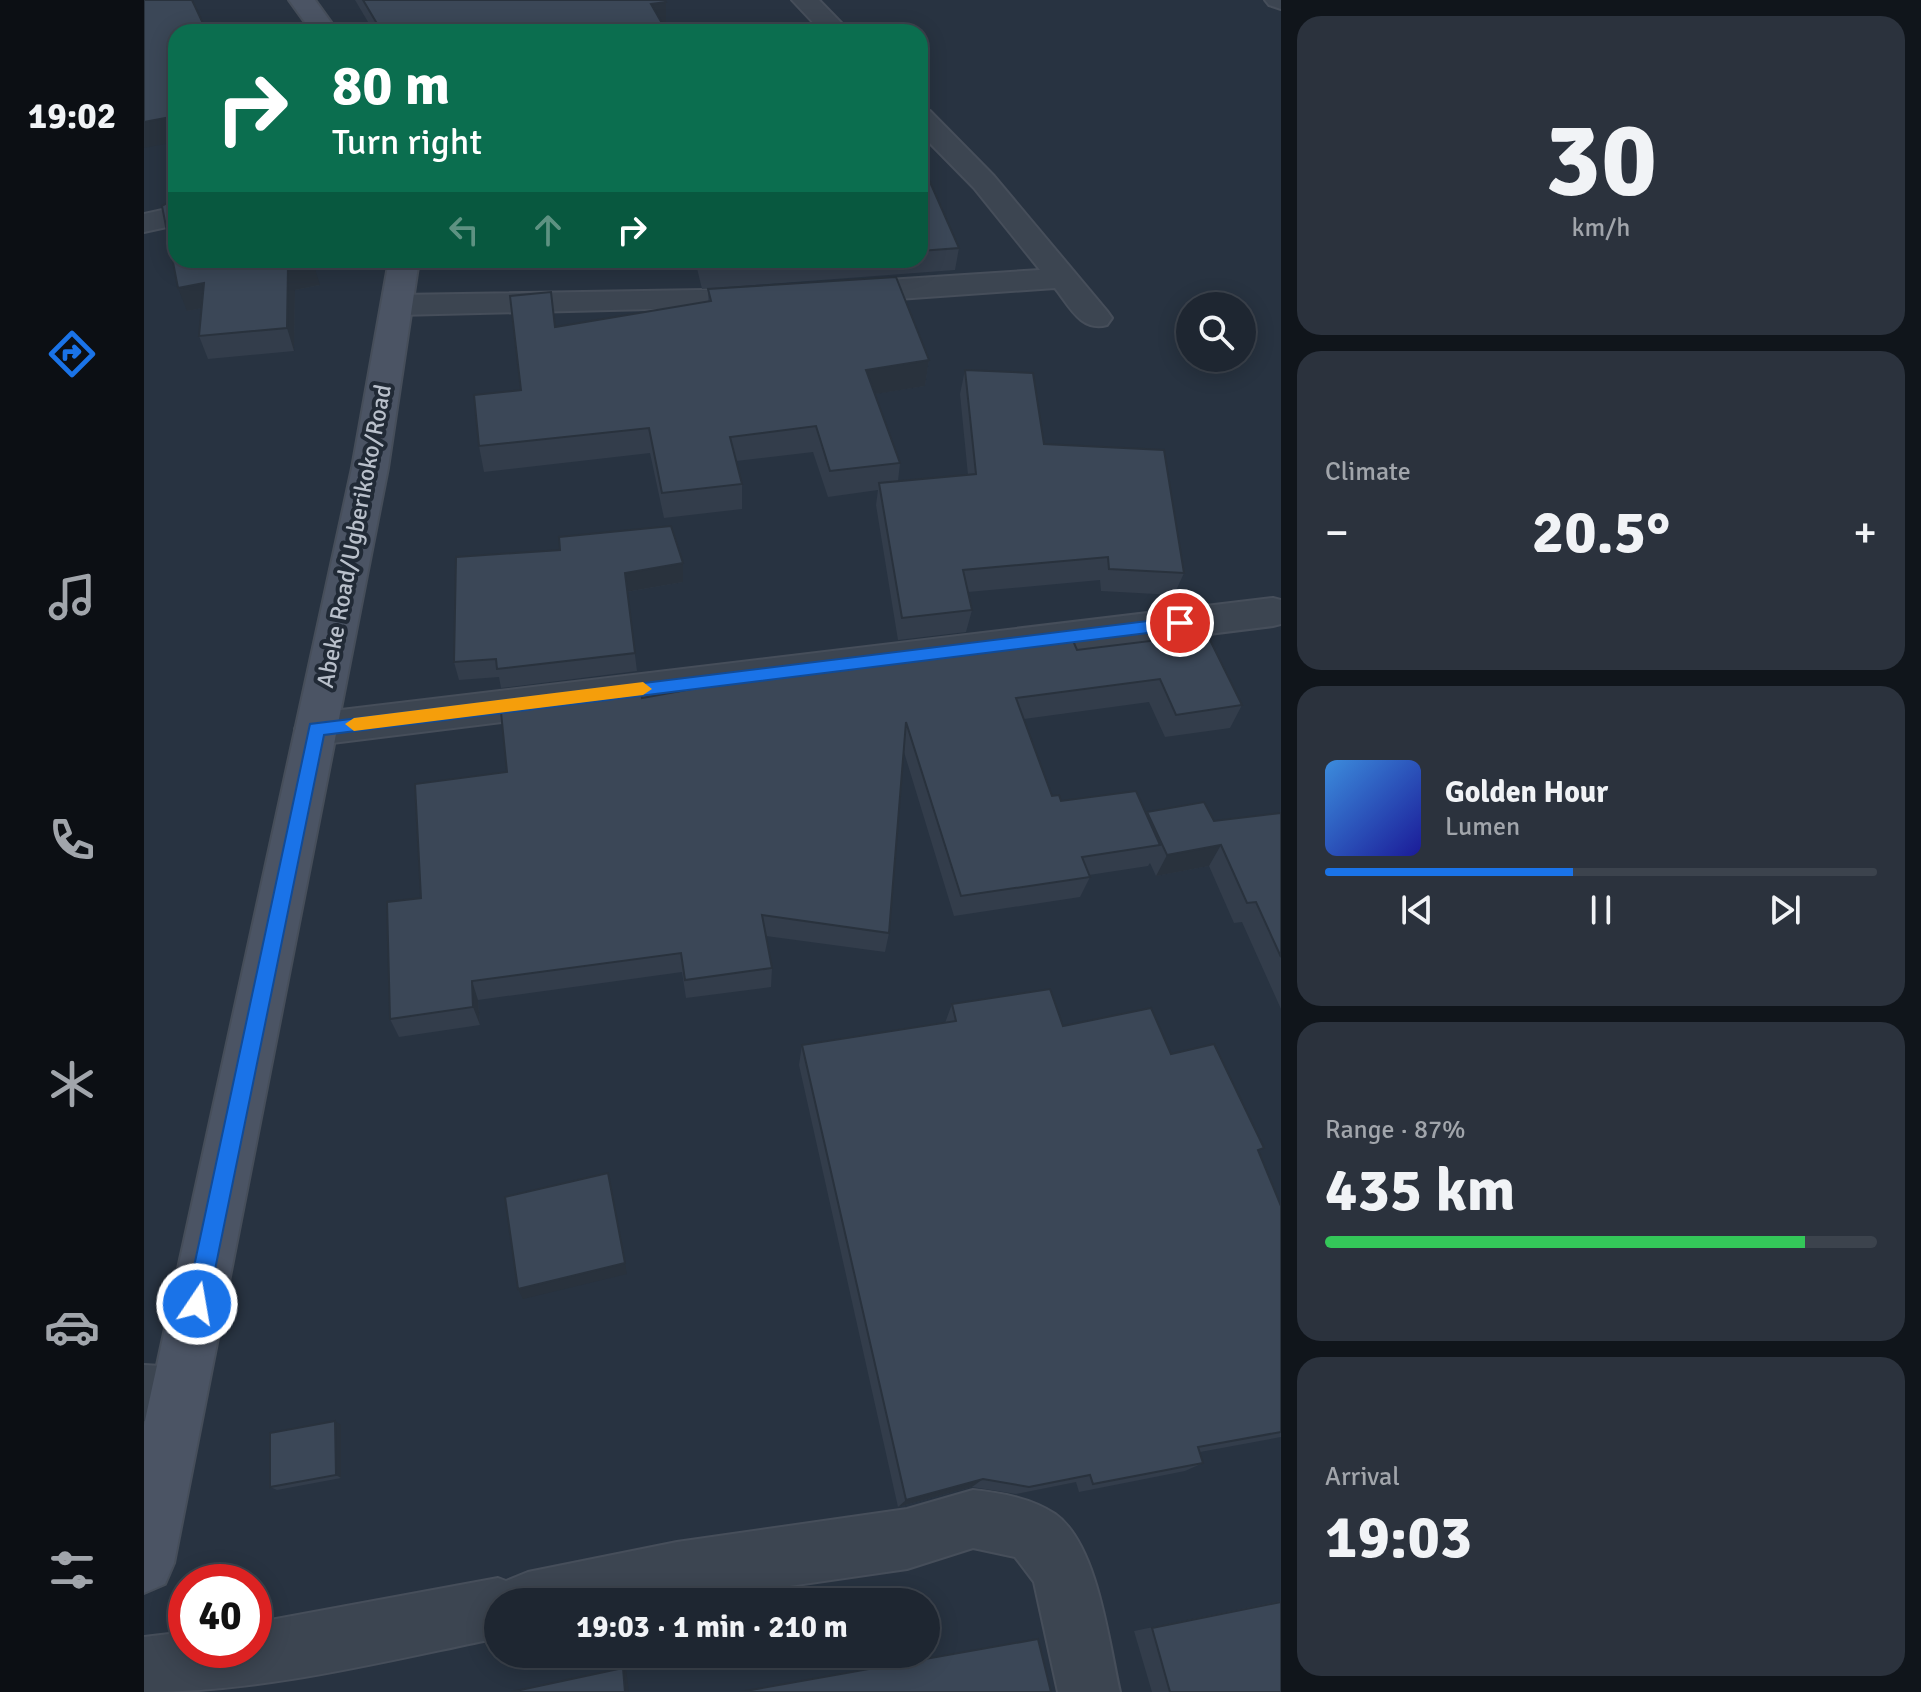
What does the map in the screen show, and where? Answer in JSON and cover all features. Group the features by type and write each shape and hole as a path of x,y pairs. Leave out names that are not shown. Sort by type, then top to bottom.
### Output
{"street":[{"path":"302,0 319,24"},
{"path":"810,4 844,0"},
{"path":"810,4 829,24"},
{"path":"928,125 984,182 1096,318"},
{"path":"144,223 168,218"},
{"name":"Abeke Road/Ugberikoko/Road","path":"144,1563 161,1394 316,729 370,468 403,268"},
{"path":"398,305 719,302 1063,278"},
{"path":"316,729 1273,612"},
{"path":"598,1588 677,1572 907,1539 973,1519 1008,1523 1036,1536 1061,1569 1089,1692"},
{"path":"144,1668 295,1649 484,1611"}],"building":[{"path":"144,0 192,0 203,24 168,24 168,118 144,122"},
{"path":"363,0 666,2 651,4 662,24 377,24"},
{"path":"928,178 959,248 928,250"},
{"path":"168,203 168,237 162,206"},
{"path":"174,268 288,268 287,328 199,336 204,283 178,288"},
{"path":"896,277 929,360 866,370 900,463 830,471 816,426 730,437 742,484 662,493 649,428 479,446 474,395 521,390 510,296 551,292 555,327 711,301 708,289"},
{"path":"965,370 1033,373 1044,444 1164,450 1184,573 1109,569 1108,557 963,570 972,610 902,618 879,483 976,474"},
{"path":"671,526 683,563 625,573 635,653 497,669 496,659 454,662 456,557 560,550 559,537"},
{"path":"1207,634 1242,705 1176,715 1160,679 1016,698 1052,796 1059,795 1061,801 1136,791 1160,845 1082,857 1090,877 961,896 906,722 889,933 762,915 772,968 685,980 681,953 472,981 473,1007 390,1019 387,902 421,898 415,784 507,772 500,702 640,685 642,698 768,675 909,660 908,652 980,643 981,647 1071,636 1077,650"},
{"path":"1204,802 1214,821 1281,813 1281,957 1256,902 1247,903 1221,845 1167,855 1147,812"},
{"path":"1050,989 1063,1026 1151,1008 1171,1054 1214,1044 1264,1148 1258,1150 1281,1206 1281,1432 1198,1447 1203,1463 1093,1484 1090,1475 1029,1487 983,1479 906,1500 802,1045 956,1021 952,1004"},
{"path":"608,1173 625,1263 518,1289 505,1197"},
{"path":"335,1421 336,1475 270,1487 270,1433"},
{"path":"1281,1602 1281,1692 1170,1692 1152,1628"},
{"path":"1038,1639 1051,1692 740,1692 875,1668 940,1668 940,1656"},
{"path":"623,1668 625,1692 511,1692"}],"slow traffic":[{"path":"354,724 643,689"}],"route":[{"path":"197,1304 316,729 1180,623"}]}
